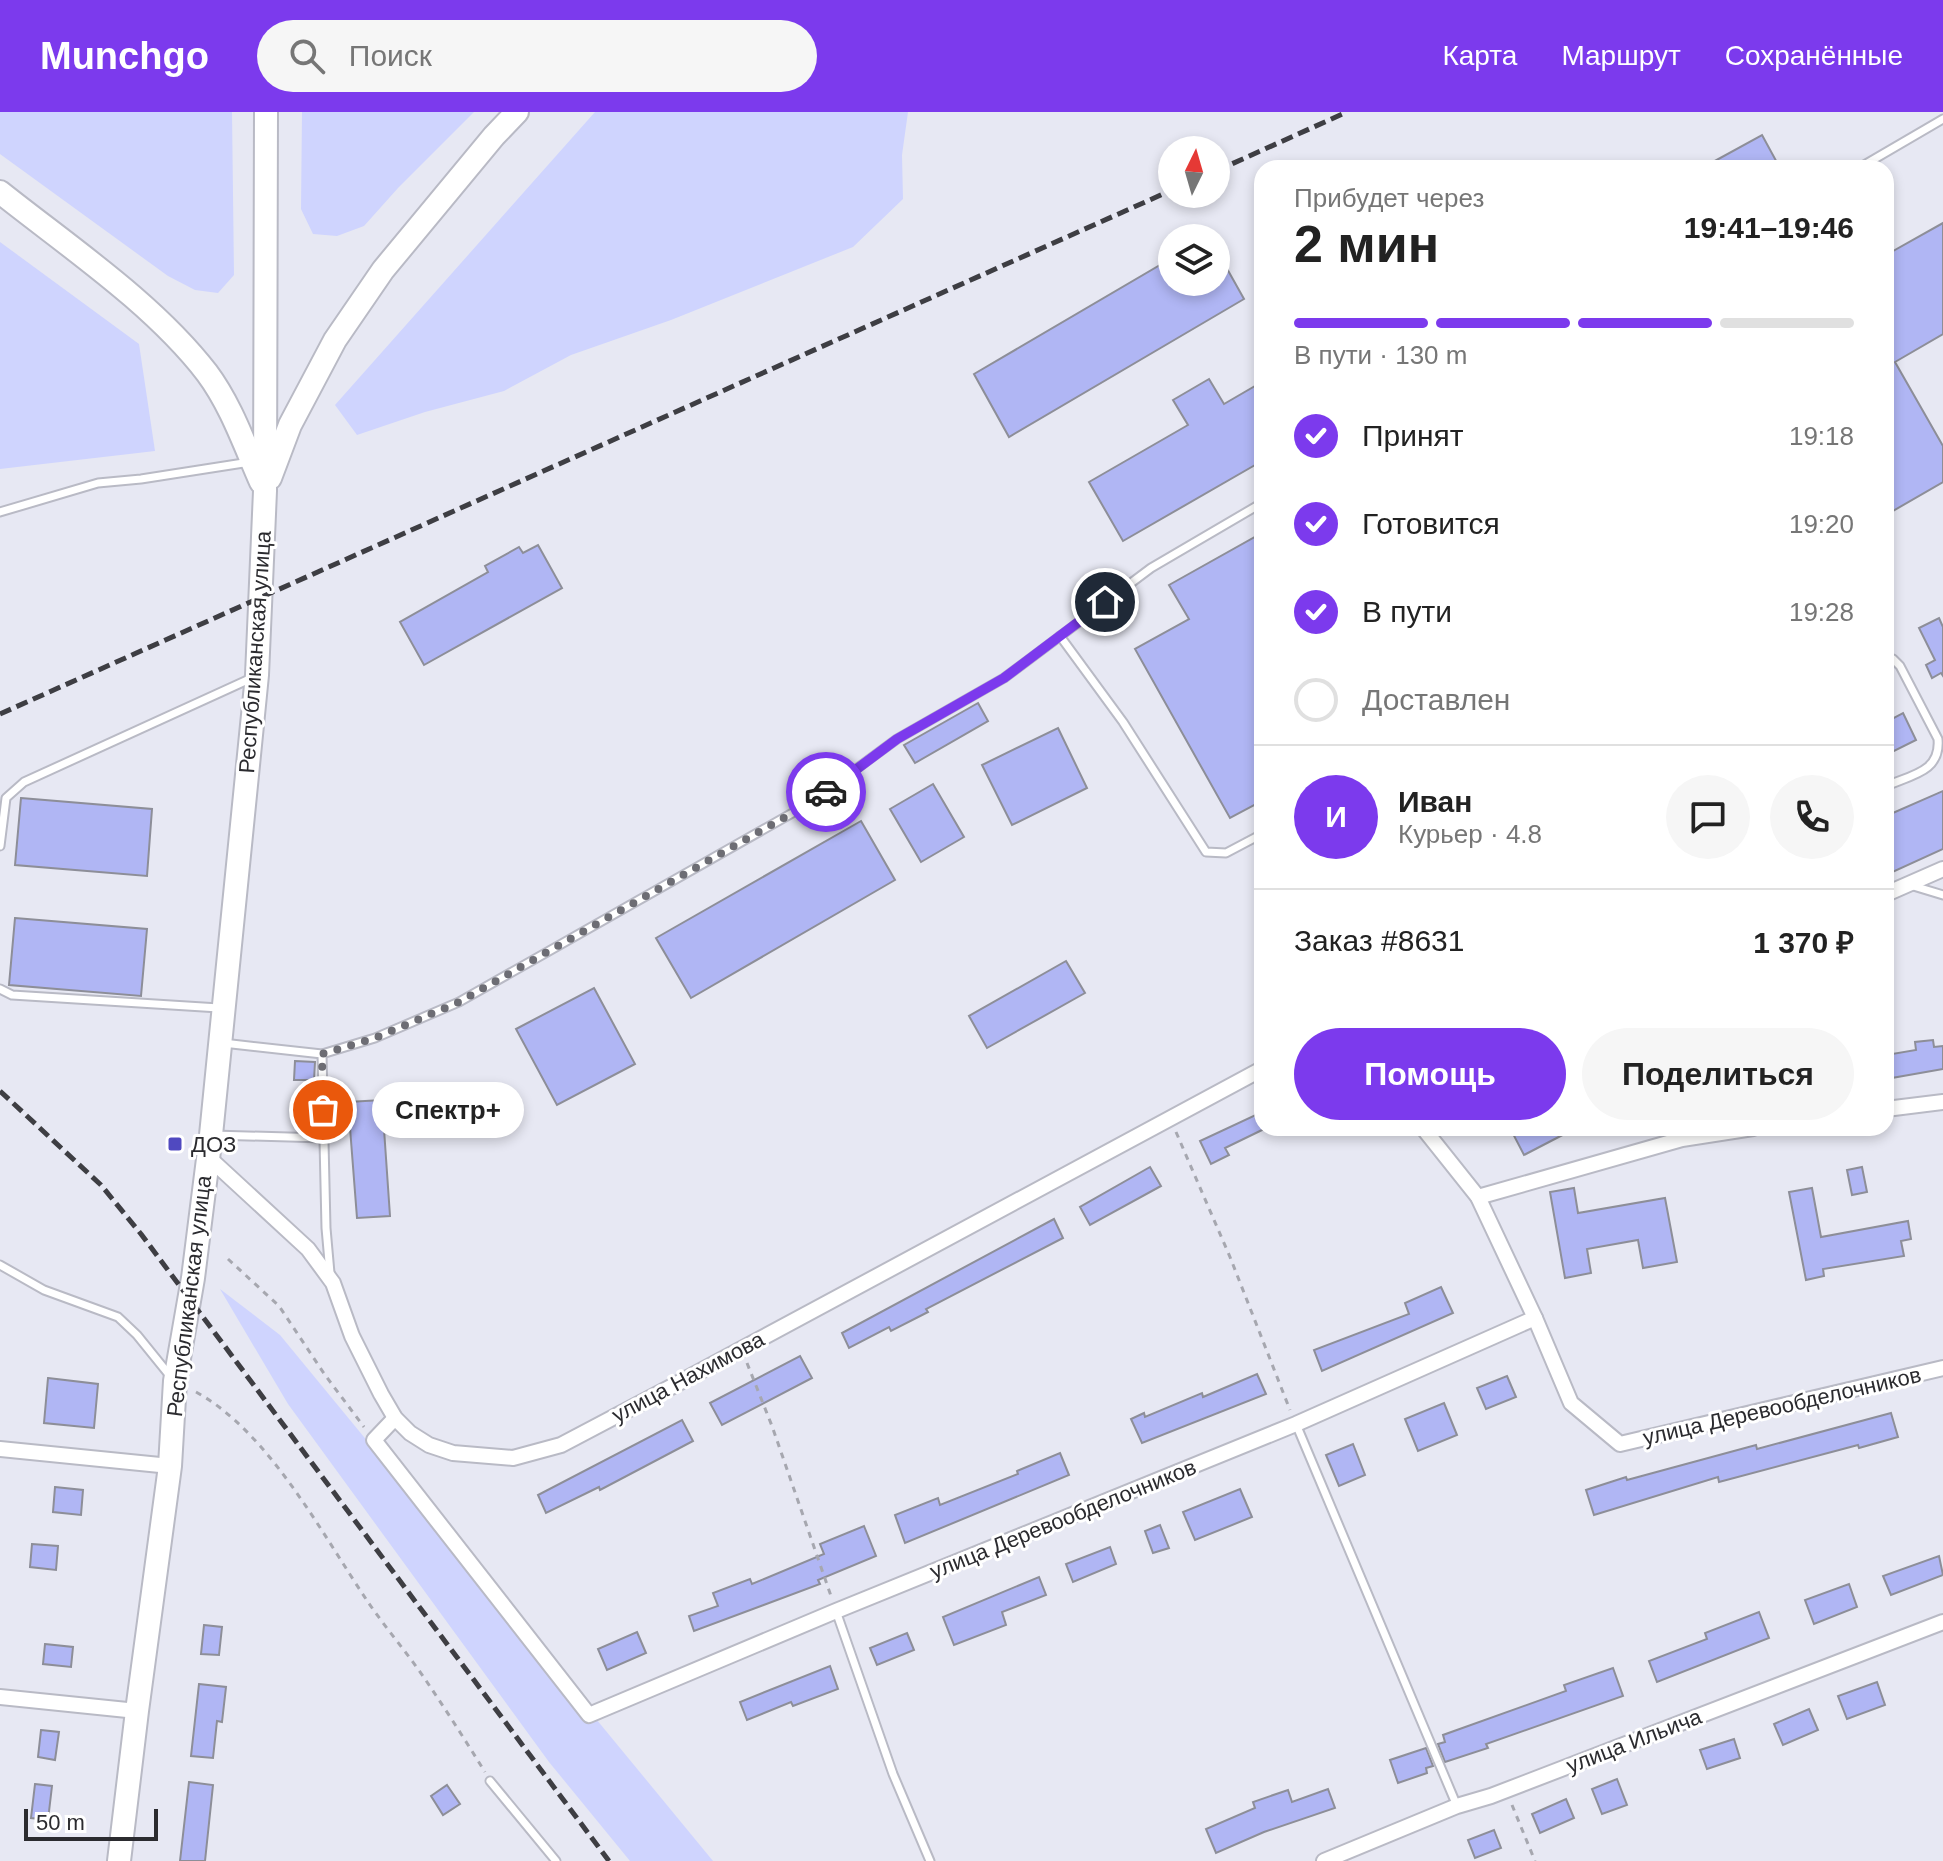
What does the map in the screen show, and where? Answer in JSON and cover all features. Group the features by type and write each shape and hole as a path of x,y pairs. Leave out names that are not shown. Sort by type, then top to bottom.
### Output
{"main road":[{"name":"Республиканская улица","path":"119,1861 170,1466 175,1381 193,1278 221,1043 257,675 265,491 266,112"},
{"path":"265,491 290,425 335,340 383,270 517,112"},
{"path":"0,192 141,306 190,353 227,406 265,491"}],"street":[{"path":"1894,890 1943,869"},
{"name":"улица Нахимова","path":"209,1146 308,1249 333,1283 366,1366 395,1418 410,1433 441,1449 476,1457 513,1458 561,1445 1254,1073"},
{"path":"1894,1108 1943,1102"},
{"path":"1429,1136 1478,1197 1535,1318"},
{"path":"1478,1197 1701,1136"},
{"name":"улица Деревообделочников","path":"374,1440 589,1715 1296,1424 1535,1318 1571,1403 1620,1444 1943,1368"},
{"path":"374,1440 395,1418"},
{"path":"0,1449 170,1466"},
{"name":"улица Ильича","path":"1324,1861 1457,1806 1943,1622"},
{"path":"0,1697 137,1711"}],"lane":[{"path":"1873,160 1943,119"},
{"path":"0,512 98,483 252,461"},
{"path":"221,1043 322,1054 375,1038 459,1002 810,803 897,739 1004,678 1151,568 1254,508"},
{"path":"1060,636 1123,722 1206,852 1226,853 1254,838"},
{"path":"1894,660 1938,739 1939,750 1931,766 1894,782"},
{"path":"0,846 6,798 24,782 257,675"},
{"path":"1908,884 1943,895"},
{"path":"0,989 12,995 225,1008"},
{"path":"322,1054 327,1248 333,1283"},
{"path":"209,1146 324,1138"},
{"path":"0,1265 44,1290 118,1317 175,1381"},
{"path":"1296,1424 1457,1806"},
{"path":"836,1611 893,1774 930,1861"},
{"path":"490,1781 556,1861"}],"path":[{"path":"1170,1120 1230,1257 1296,1424"},
{"path":"228,1259 279,1306 374,1440"},
{"path":"742,1349 836,1611"},
{"path":"175,1381 208,1399 253,1439 285,1477 380,1620 428,1684 490,1781"},
{"path":"1506,1790 1535,1861"}],"shaded area":[{"path":"0,112 232,112 234,275 218,293 195,290 168,276 0,154"},
{"path":"302,112 474,112 364,226 337,236 313,234 301,209"},
{"path":"595,112 908,112 902,155 903,199 853,247 671,320 571,355 504,391 425,412 357,435 335,405"},
{"path":"0,242 139,344 155,451 0,469"},
{"path":"220,1289 280,1335 713,1861 630,1861 549,1762 288,1404"}],"building":[{"path":"1762,135 1776,160 1717,160"},
{"path":"1943,223 1943,334 1895,362 1943,446 1943,482 1894,510 1894,251"},
{"path":"1158,266 1158,296 1230,296 1230,274 1244,299 1009,437 974,374"},
{"path":"1209,379 1224,404 1254,387 1254,466 1123,541 1089,482 1188,425 1173,400"},
{"path":"1254,537 1254,805 1230,818 1135,649 1189,619 1169,585"},
{"path":"538,545 562,588 424,665 400,622 488,572 485,566 519,547 523,553"},
{"path":"1939,618 1943,627 1943,676 1941,673 1932,678 1926,665 1935,660 1919,628"},
{"path":"978,703 988,721 915,763 904,745"},
{"path":"1903,713 1916,740 1894,751 1894,718"},
{"path":"1058,728 1087,788 1012,825 982,765"},
{"path":"933,784 964,837 921,862 890,809"},
{"path":"1943,791 1943,849 1894,871 1894,812"},
{"path":"21,798 152,809 147,876 15,865"},
{"path":"861,821 895,880 691,998 656,938"},
{"path":"15,918 147,929 141,996 9,985"},
{"path":"1066,961 1085,993 987,1048 969,1016"},
{"path":"594,988 635,1064 557,1105 516,1029"},
{"path":"1933,1040 1934,1047 1943,1046 1943,1069 1894,1078 1894,1054 1916,1050 1915,1042"},
{"path":"295,1061 315,1062 314,1080 294,1080"},
{"path":"382,1100 390,1216 357,1218 348,1102"},
{"path":"1254,1116 1254,1134 1225,1148 1229,1155 1211,1164 1200,1141"},
{"path":"1514,1136 1561,1136 1524,1155"},
{"path":"1150,1167 1161,1186 1090,1225 1080,1207"},
{"path":"1862,1167 1867,1192 1852,1195 1847,1170"},
{"path":"1574,1188 1578,1213 1665,1198 1677,1262 1643,1268 1638,1240 1587,1249 1591,1273 1565,1278 1550,1192"},
{"path":"1812,1188 1821,1237 1908,1221 1911,1239 1901,1241 1904,1256 1823,1269 1824,1276 1806,1280 1789,1192"},
{"path":"1054,1219 1063,1238 926,1309 928,1312 891,1331 889,1327 849,1348 842,1333"},
{"path":"1441,1287 1453,1313 1322,1371 1314,1350 1409,1314 1405,1303"},
{"path":"800,1356 812,1378 722,1425 710,1403"},
{"path":"1257,1374 1266,1394 1142,1443 1131,1419 1144,1413 1145,1417 1202,1393 1203,1397"},
{"path":"1507,1376 1516,1397 1486,1409 1477,1388"},
{"path":"48,1378 98,1384 94,1428 44,1423"},
{"path":"1444,1403 1457,1435 1418,1451 1405,1419"},
{"path":"1891,1413 1898,1437 1719,1482 1718,1477 1594,1515 1586,1490 1626,1477 1627,1480 1756,1445 1757,1449"},
{"path":"682,1420 693,1441 600,1490 599,1487 546,1513 538,1495"},
{"path":"1353,1444 1365,1475 1339,1486 1326,1455"},
{"path":"1060,1453 1069,1475 905,1543 895,1515 938,1498 940,1505 1018,1474 1017,1471"},
{"path":"55,1487 83,1490 81,1515 53,1512"},
{"path":"1240,1489 1252,1517 1195,1540 1183,1512"},
{"path":"1160,1525 1169,1548 1153,1553 1145,1531"},
{"path":"864,1526 876,1556 818,1580 820,1584 694,1631 689,1616 718,1606 713,1593 750,1579 752,1584 824,1554 820,1544"},
{"path":"32,1544 58,1546 56,1570 30,1567"},
{"path":"1110,1547 1116,1564 1073,1582 1066,1564"},
{"path":"1939,1556 1943,1575 1891,1595 1883,1576"},
{"path":"1039,1577 1046,1595 1002,1612 1006,1625 954,1645 943,1617"},
{"path":"1849,1584 1857,1607 1814,1624 1805,1600"},
{"path":"1759,1612 1769,1638 1657,1682 1649,1661 1707,1639 1705,1633"},
{"path":"204,1625 222,1627 219,1655 201,1654"},
{"path":"637,1632 646,1653 607,1670 598,1649"},
{"path":"907,1633 914,1650 877,1665 870,1648"},
{"path":"45,1644 73,1647 71,1667 43,1664"},
{"path":"830,1666 838,1689 793,1706 791,1702 747,1720 740,1702"},
{"path":"1613,1668 1623,1696 1486,1744 1488,1748 1445,1762 1438,1744 1445,1742 1443,1735 1566,1691 1564,1685"},
{"path":"1877,1682 1885,1705 1847,1719 1838,1696"},
{"path":"199,1684 226,1687 222,1722 217,1721 213,1758 191,1756"},
{"path":"1809,1709 1818,1730 1783,1745 1774,1724"},
{"path":"41,1730 59,1732 55,1760 38,1757"},
{"path":"1734,1739 1740,1758 1707,1769 1700,1750"},
{"path":"1426,1748 1433,1766 1426,1768 1427,1773 1398,1783 1390,1760"},
{"path":"1617,1779 1627,1805 1602,1814 1592,1789"},
{"path":"189,1782 213,1785 205,1861 180,1861"},
{"path":"35,1784 52,1786 48,1820 31,1818"},
{"path":"447,1785 460,1804 443,1815 431,1796"},
{"path":"1328,1789 1335,1808 1264,1832 1216,1853 1206,1829 1255,1808 1253,1802 1288,1790 1292,1802"},
{"path":"1566,1799 1574,1818 1540,1833 1532,1814"},
{"path":"1494,1830 1501,1848 1475,1858 1468,1840"}],"railway":[{"path":"1230,165 1347,112"},
{"path":"0,714 1158,196"},
{"path":"0,1091 101,1185 141,1234 609,1861"}],"way so far":[{"path":"323,1110 322,1054 375,1038 459,1002 826,792"}],"place":[{"name":"Спектр+","path":"323,1110"},
{"name":"ДОЗ","path":"175,1144"}],"route":[{"path":"826,792 897,739 1004,678 1105,602"}]}
